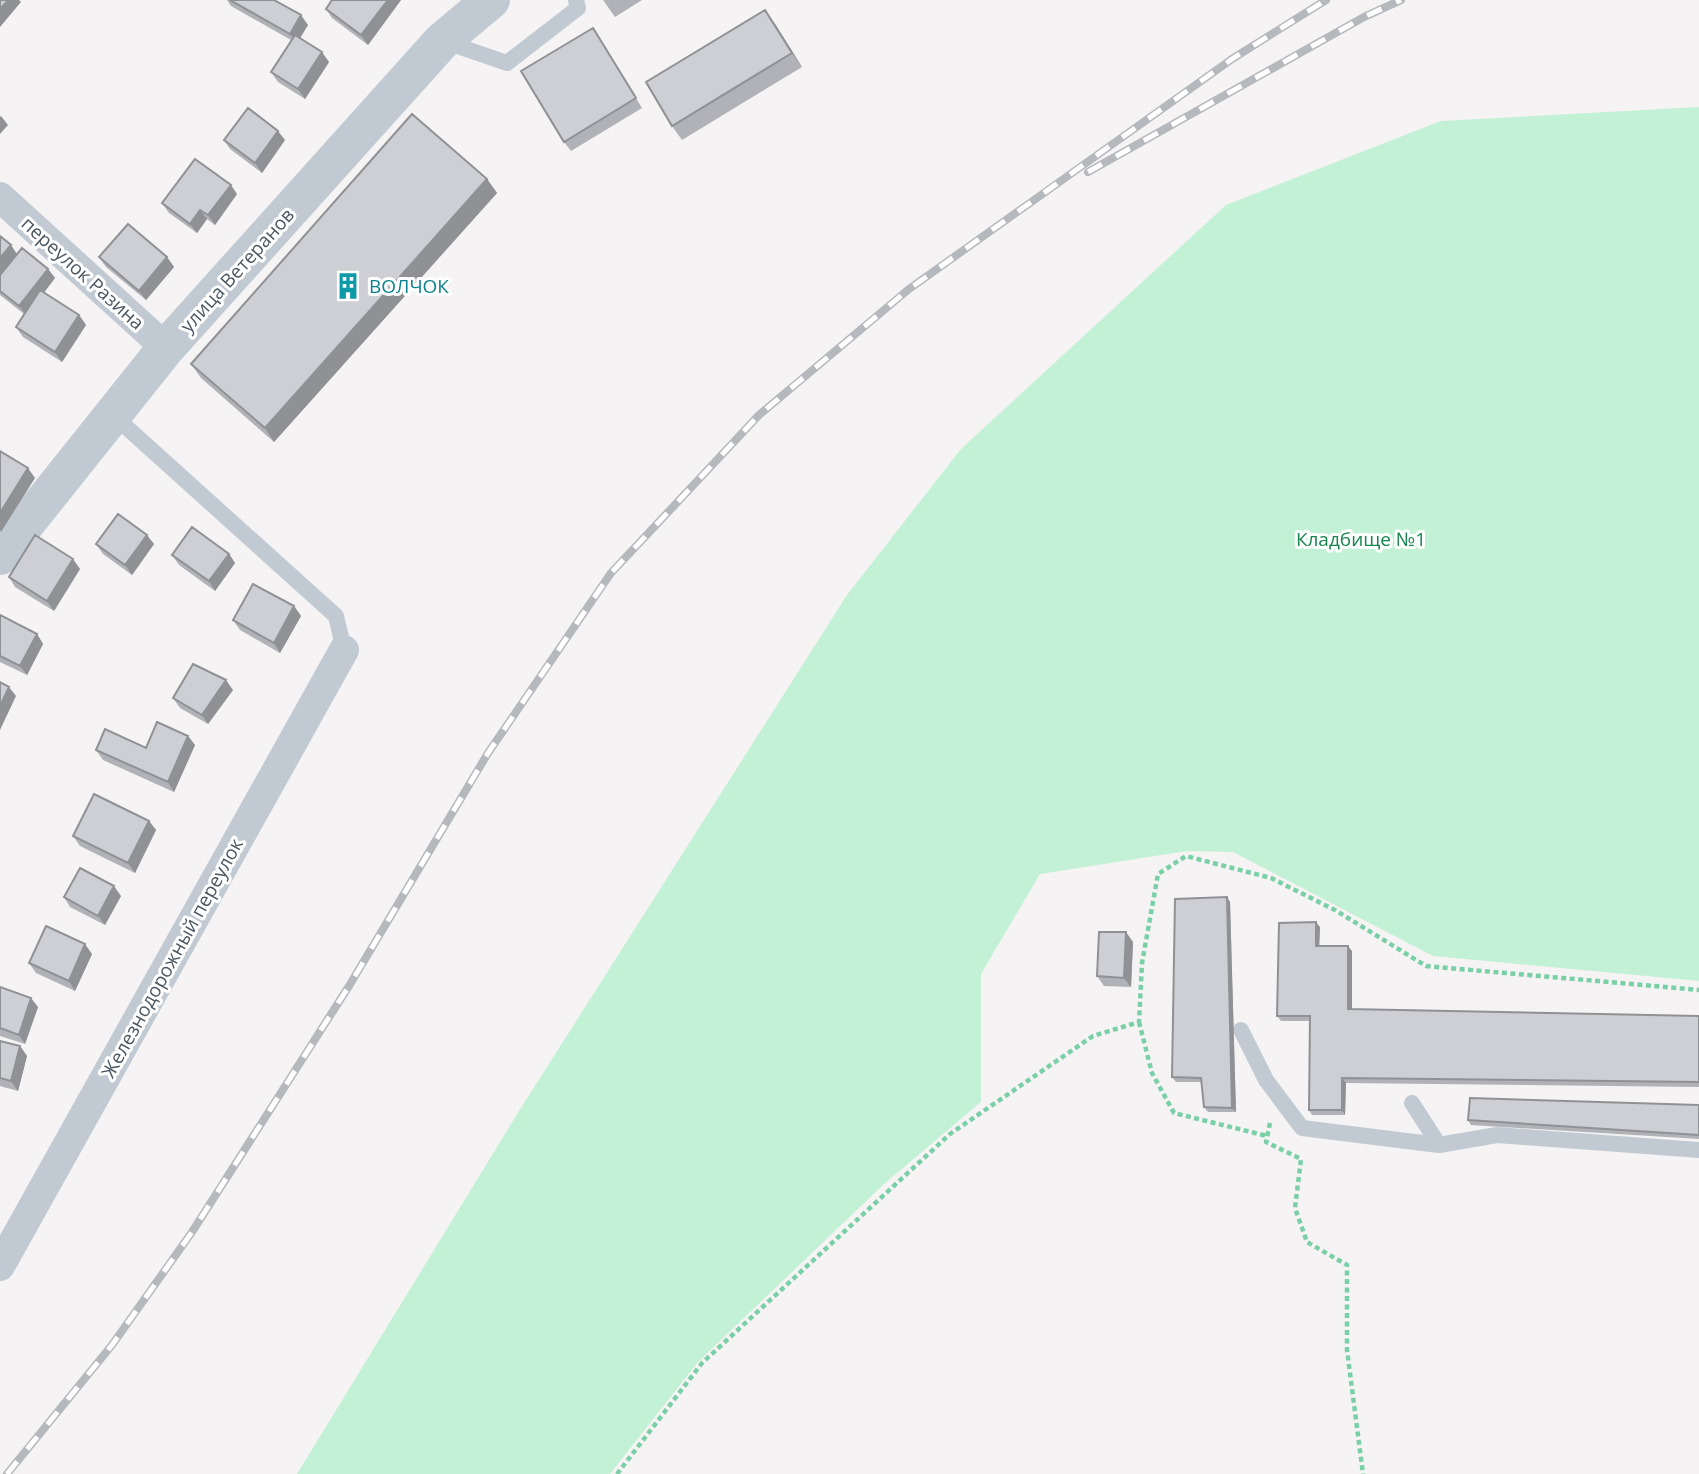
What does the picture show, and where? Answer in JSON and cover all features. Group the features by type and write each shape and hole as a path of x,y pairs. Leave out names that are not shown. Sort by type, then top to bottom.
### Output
{"street":[{"name":"улица Ветеранов","path":"0,556 166,348 442,41 491,0"},
{"name":"переулок Разина","path":"0,197 166,348"},
{"name":"Железнодорожный переулок","path":"0,1266 344,650"}],"lane":[{"path":"442,41 508,63 578,8 576,0"},
{"path":"114,416 336,616 344,650"},
{"path":"1241,1030 1277,1095 1302,1128 1439,1145 1497,1135 1699,1150"},
{"path":"1412,1103 1439,1145"}],"path":[{"path":"1268,1136 1174,1113 1152,1073 1139,1022 1142,963 1158,874 1186,856 1271,878 1335,910 1426,966 1699,990"},
{"path":"617,1474 702,1363 950,1134 1093,1036 1139,1022"},
{"path":"1277,1095 1266,1142 1301,1159 1295,1208 1307,1242 1347,1265 1347,1350 1363,1474"}],"green space":[{"name":"Кладбище №1","path":"1699,107 1699,981 1433,956 1233,852 1187,851 1040,874 981,974 981,1102 884,1184 698,1362 610,1474 297,1474 519,1111 847,595 961,449 1226,205 1441,121"}],"building":[{"path":"0,0 8,0 0,9"},
{"path":"230,0 274,0 301,15 290,34"},
{"path":"332,0 388,0 361,35 326,9"},
{"path":"765,10 792,53 672,126 646,82"},
{"path":"593,28 636,98 564,142 521,71"},
{"path":"295,35 322,52 298,89 271,72"},
{"path":"248,108 278,131 255,163 224,140"},
{"name":"ВОЛЧОК","path":"412,114 487,179 265,428 191,364"},
{"path":"195,159 231,185 208,215 200,210 190,224 162,203"},
{"path":"128,224 167,257 139,291 99,257"},
{"path":"0,236 11,245 0,258"},
{"path":"22,248 48,269 19,306 0,291 0,275"},
{"path":"40,290 79,315 55,352 16,327"},
{"path":"0,451 28,468 0,513"},
{"path":"118,514 147,535 125,565 96,544"},
{"path":"192,527 229,554 209,581 172,555"},
{"path":"35,535 73,559 47,601 9,577"},
{"path":"253,584 294,606 274,643 233,620"},
{"path":"0,615 37,634 20,666 0,656"},
{"path":"193,664 226,680 202,715 173,698"},
{"path":"0,682 9,687 0,706"},
{"path":"157,722 188,736 168,782 96,750 105,729 146,748"},
{"path":"94,794 149,821 128,863 73,836"},
{"path":"80,868 114,886 98,916 64,897"},
{"path":"1227,897 1232,1108 1204,1107 1201,1078 1172,1077 1175,899"},
{"path":"1316,922 1316,946 1348,946 1348,1009 1699,1016 1699,1082 1342,1078 1342,1110 1309,1110 1310,1016 1277,1016 1279,923"},
{"path":"46,926 85,944 69,981 29,963"},
{"path":"1099,932 1126,932 1124,978 1097,976"},
{"path":"0,987 31,998 19,1035 0,1028"},
{"path":"0,1041 20,1046 11,1081 0,1078"},
{"path":"1470,1098 1699,1105 1699,1135 1468,1120"}],"railway":[{"path":"7,1474 112,1345 192,1232 349,986 488,753 611,573 759,415 909,289 1232,59 1326,0"},
{"path":"1088,172 1364,17 1401,0"}],"place":[{"name":"ВОЛЧОК","path":"348,286"}]}
